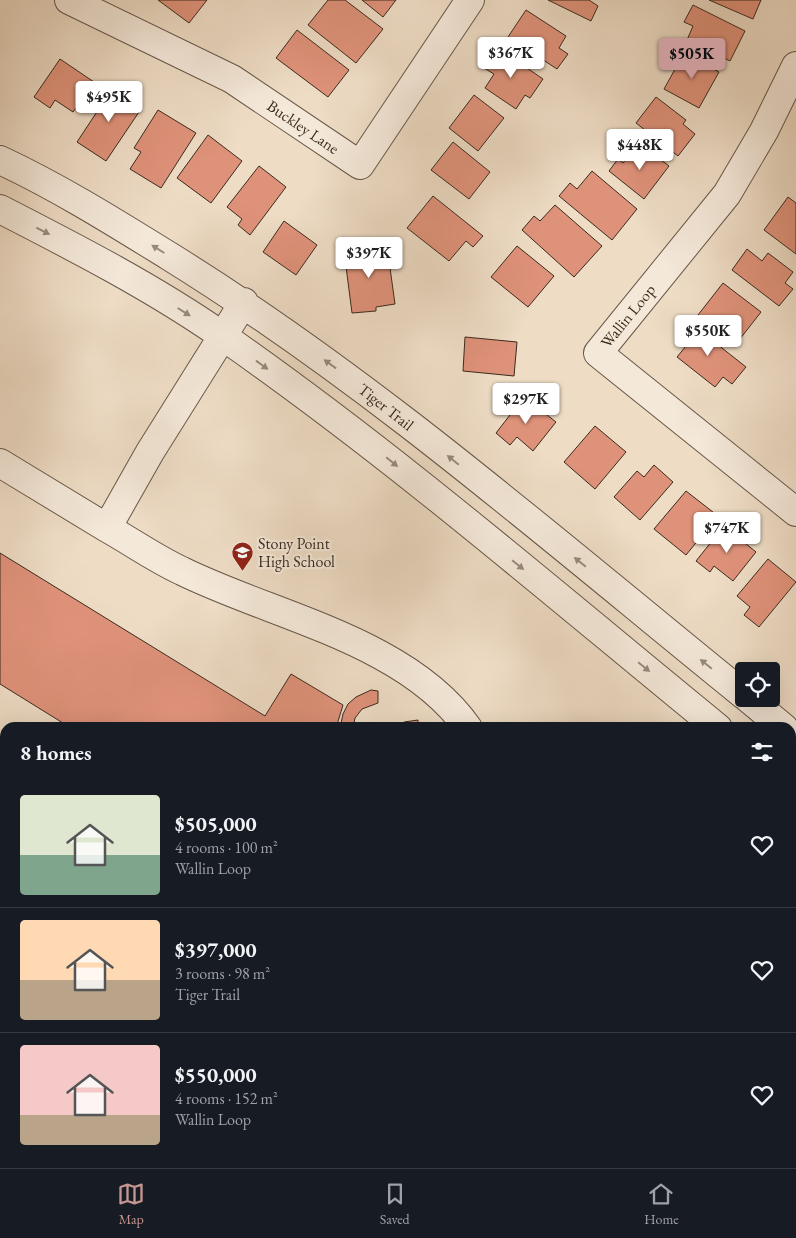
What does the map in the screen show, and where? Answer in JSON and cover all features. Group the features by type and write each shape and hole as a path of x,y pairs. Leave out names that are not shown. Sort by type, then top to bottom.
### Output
{"street":[{"name":"Buckley Lane","path":"79,2 232,79 360,165 470,0"},
{"name":"Wallin Loop","path":"796,66 764,131 727,194 598,353 796,512"},
{"path":"0,203 9,165"},
{"name":"Tiger Trail","path":"9,165 126,230 244,302 369,392 735,688"},
{"path":"0,209 96,258 223,336 351,429 711,722"},
{"path":"106,528 150,452 244,302"},
{"path":"0,463 106,528 182,571 380,654 423,680 464,722"},
{"path":"758,707 777,722"}],"building":[{"path":"158,0 207,0 189,23"},
{"path":"328,0 345,0 383,29 356,63 308,25"},
{"path":"362,0 396,0 383,17"},
{"path":"548,0 589,0 598,6 591,21"},
{"path":"709,0 761,0 753,19"},
{"path":"693,5 745,31 730,61 687,40 693,26 684,22"},
{"path":"526,10 566,36 559,48 568,54 557,69 508,37"},
{"path":"297,30 349,70 328,97 276,58"},
{"path":"498,48 543,79 530,98 525,95 516,109 485,88 494,74 484,68"},
{"path":"684,53 719,72 699,108 664,89"},
{"path":"60,59 94,82 73,112 55,100 50,108 34,97"},
{"path":"116,83 133,95 127,104 139,112 106,161 77,142"},
{"path":"474,95 504,118 478,151 449,128"},
{"path":"656,97 686,120 683,124 695,134 678,156 636,123"},
{"path":"158,110 196,133 161,188 130,169 141,152 134,148"},
{"path":"208,135 242,161 211,203 177,178"},
{"path":"453,142 490,172 469,199 431,170"},
{"path":"639,143 669,166 644,199 609,171 618,159 623,163"},
{"path":"259,166 286,187 250,235 238,225 242,219 227,207"},
{"path":"592,171 637,209 612,240 559,196 570,183 577,189"},
{"path":"433,196 483,236 473,247 466,241 449,261 407,228"},
{"path":"788,197 796,203 796,254 764,230"},
{"path":"555,205 602,246 574,277 522,230 534,216 540,221"},
{"path":"284,221 317,245 296,275 263,252"},
{"path":"387,246 395,304 376,307 376,311 352,313 344,251"},
{"path":"517,246 554,276 528,307 491,277"},
{"path":"747,249 762,261 768,253 793,272 785,283 793,289 779,306 732,270"},
{"path":"723,283 761,312 736,344 698,315"},
{"path":"689,322 746,367 732,384 723,377 715,387 677,357 686,346 677,339"},
{"path":"465,337 517,342 514,376 463,371"},
{"path":"524,397 556,422 533,451 517,437 510,445 496,433"},
{"path":"595,426 626,452 595,489 564,462"},
{"path":"654,465 673,482 640,520 614,497 637,471 644,477"},
{"path":"686,491 718,516 686,555 654,529"},
{"path":"724,526 756,552 733,581 714,566 710,572 696,561"},
{"path":"0,553 265,716 291,674 343,705 338,722 61,722 0,684"},
{"path":"768,559 796,582 759,627 744,615 750,607 737,596"},
{"path":"371,690 378,691 378,703 362,709 354,722 341,722 348,704 356,697"}],"place":[{"name":"Stony Point High School","path":"242,571"}]}
